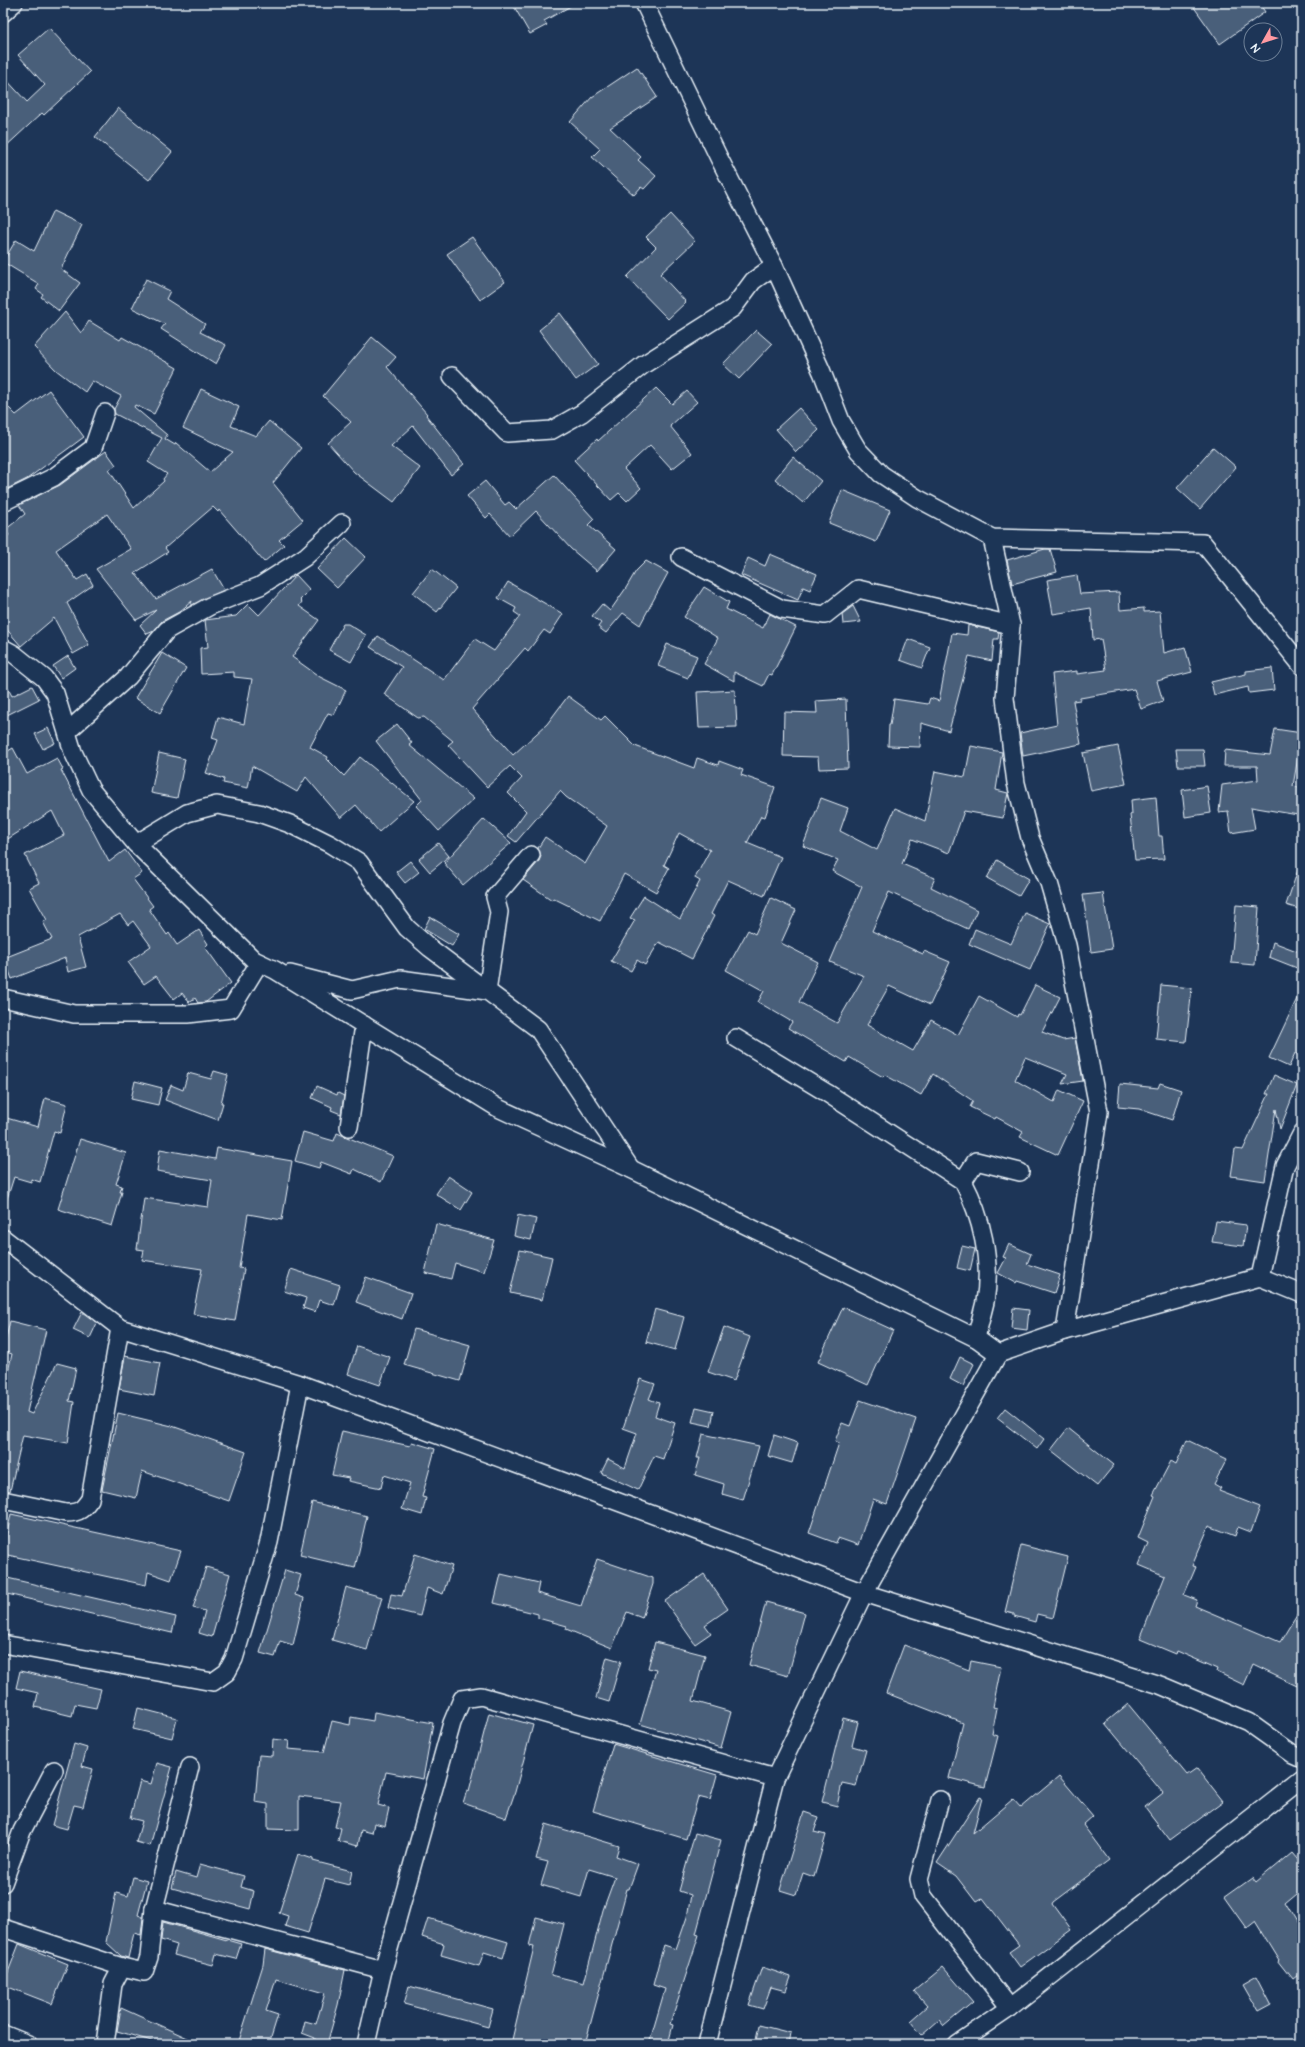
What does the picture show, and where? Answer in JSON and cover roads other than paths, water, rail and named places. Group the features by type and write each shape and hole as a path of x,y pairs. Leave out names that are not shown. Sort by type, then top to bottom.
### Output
{"street":[{"path":"3,13 14,3"},
{"path":"644,3 719,158 774,266 822,372 841,421 858,450 881,474 917,498 992,538 1203,543 1302,666"},
{"path":"452,376 507,433 552,430 582,413 643,365 733,308 754,281 774,266"},
{"path":"3,502 54,477 93,448 105,413"},
{"path":"68,731 128,677 167,630 210,606 260,586 305,557 342,523"},
{"path":"992,538 1011,625 1005,698 1016,783 1030,838 1050,883 1067,945 1099,1112 1065,1331"},
{"path":"681,557 782,608 825,615 858,589 1011,625"},
{"path":"3,648 14,654 44,678 55,693 68,731 73,752 91,790 136,844 259,963 275,970 498,1108 631,1169 976,1338 998,1354"},
{"path":"136,844 187,813 218,805 259,813 290,824 330,844 359,862 407,928 538,1029 631,1169"},
{"path":"487,991 499,912 495,897 531,855"},
{"path":"3,998 74,1014 188,1014 224,1010 231,1009 259,963"},
{"path":"275,970 352,990 400,979 487,991"},
{"path":"350,1127 364,1025"},
{"path":"736,1038 827,1093 963,1181 971,1197 984,1240 987,1275 985,1301 976,1338"},
{"path":"1260,1277 1285,1166 1302,1133"},
{"path":"963,1181 976,1161 1020,1172"},
{"path":"3,1238 120,1328 300,1384 864,1594 1160,1685 1248,1722 1293,1754 1302,1758"},
{"path":"708,2044 775,1778 864,1594 998,1354 1065,1331 1260,1277 1302,1294"},
{"path":"3,1500 66,1513 76,1513 83,1510 90,1499 120,1328"},
{"path":"3,1644 213,1682 227,1672 234,1659 269,1542 300,1384"},
{"path":"366,2044 383,1970 452,1723 462,1699 481,1696 775,1778"},
{"path":"3,1928 122,1967 144,1972 149,1957 154,1909 190,1767"},
{"path":"3,1883 22,1831 54,1770"},
{"path":"957,2044 1010,2008 1302,1779"},
{"path":"940,1800 919,1879 923,1896 1010,2008"},
{"path":"154,1909 383,1970"},
{"path":"105,2044 113,1984 122,1967"},
{"path":"3,2034 28,2044"}]}
